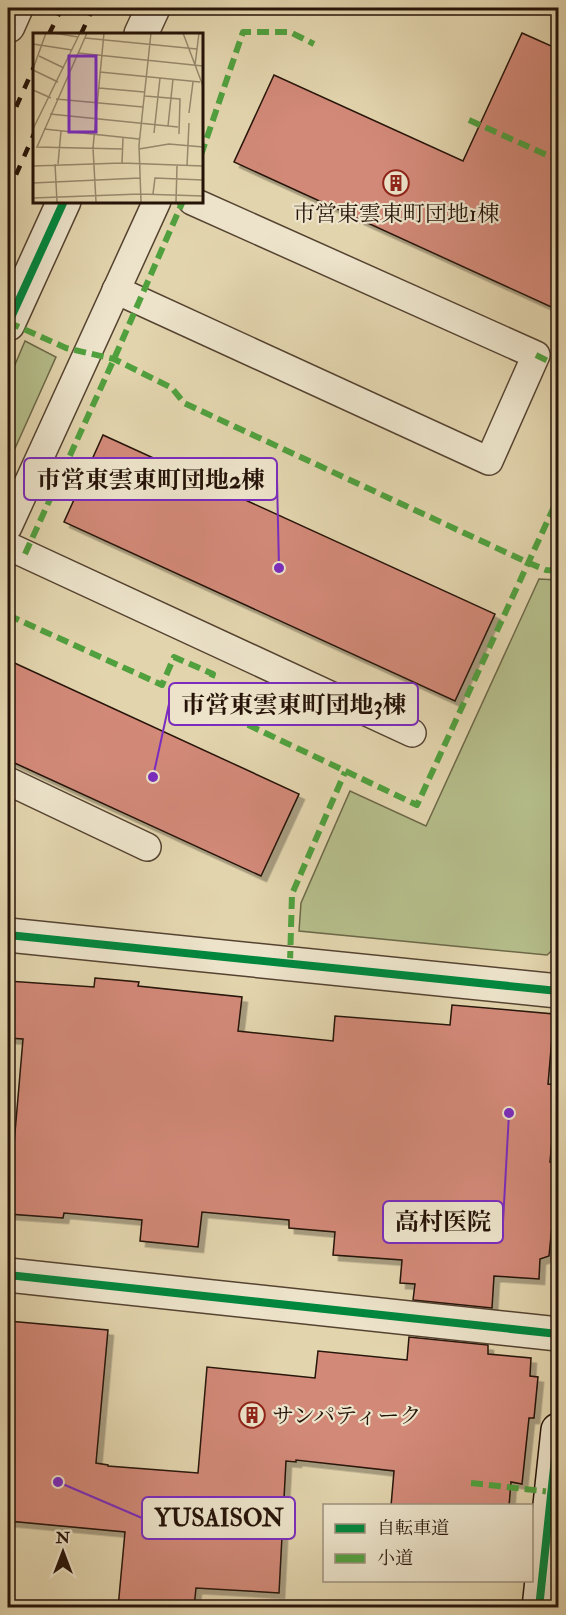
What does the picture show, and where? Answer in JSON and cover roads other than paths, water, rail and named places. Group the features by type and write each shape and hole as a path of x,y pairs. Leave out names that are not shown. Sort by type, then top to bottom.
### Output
{"street":[{"path":"8,26 16,8"},
{"path":"141,33 153,8"},
{"path":"8,324 64,202"},
{"path":"8,935 558,991"},
{"path":"8,1275 558,1334"},
{"path":"539,1608 558,1430"}],"lane":[{"path":"8,527 157,202"},
{"path":"116,290 489,461 536,355 194,202"},
{"path":"8,546 411,733"},
{"path":"8,781 147,847"}],"railway":[{"path":"50,33 62,8"},
{"path":"81,33 93,8"},
{"path":"8,125 33,69"},
{"path":"8,193 33,136"}],"place":[{"name":"市営東雲東町団地1棟","path":"396,183"},
{"name":"市営東雲東町団地2棟","path":"279,568"},
{"name":"市営東雲東町団地3棟","path":"153,777"},
{"name":"高村医院","path":"509,1113"},
{"name":"サンパティーク","path":"252,1415"},
{"name":"YUSAISON","path":"58,1482"}]}
